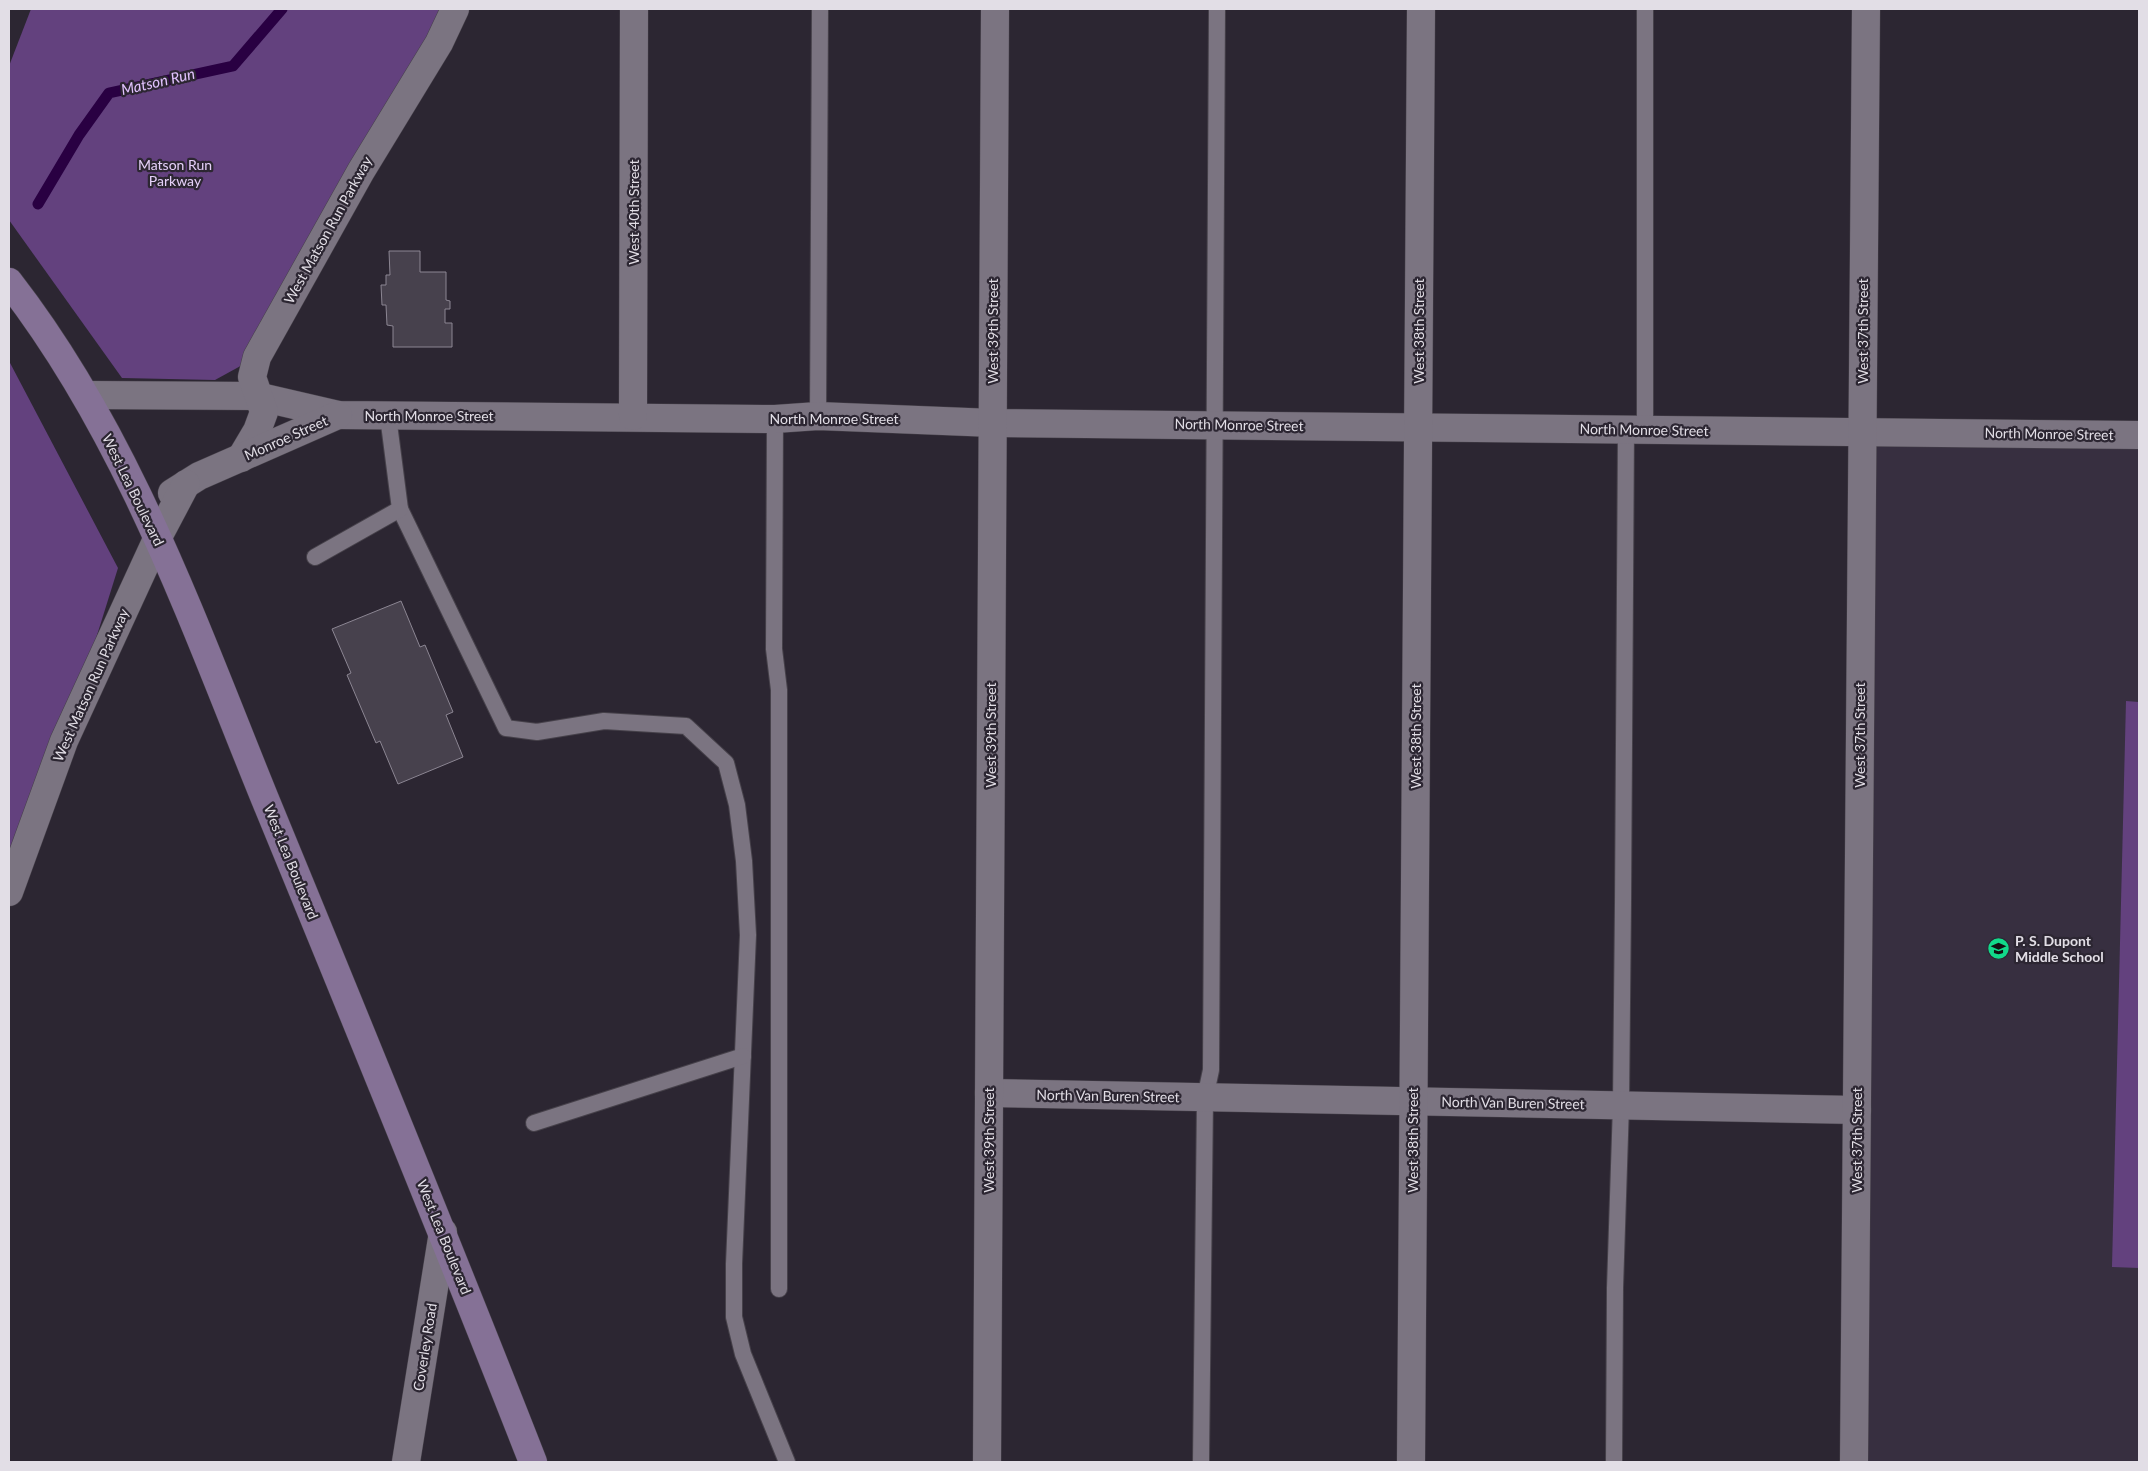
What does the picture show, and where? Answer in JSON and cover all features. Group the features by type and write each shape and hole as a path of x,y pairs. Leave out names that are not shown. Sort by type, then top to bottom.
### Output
{"street":[{"name":"West Matson Run Parkway","path":"241,458 257,431 264,412 256,396 252,377 257,357 360,171 439,43 455,9"},
{"name":"West 40th Street","path":"633,416 634,9"},
{"name":"West 39th Street","path":"987,1462 995,9"},
{"name":"West 38th Street","path":"1411,1462 1421,9"},
{"name":"West 37th Street","path":"1854,1462 1866,9"},
{"name":"West Lea Boulevard","path":"9,282 49,337 86,395 158,539 443,1232 534,1462"},
{"name":"Monroe Street","path":"86,395 256,396 338,415"},
{"name":"Monroe Street","path":"146,514 186,484 338,415"},
{"name":"North Monroe Street","path":"338,415 633,416 775,419 818,416 993,423 2139,435"},
{"name":"West Matson Run Parkway","path":"9,892 51,772 158,539 186,484"},
{"name":"North Van Buren Street","path":"989,1093 1857,1110"},
{"name":"Coverley Road","path":"406,1462 443,1232"}],"lane":[{"path":"818,416 820,9"},
{"path":"1201,1462 1204,1098 1212,1070 1213,425 1217,9"},
{"path":"1614,1462 1615,1288 1621,1106 1645,9"},
{"path":"388,416 400,509 506,728 537,732 604,721 686,726 726,763 737,805 745,879 748,935 734,1264 734,1317 743,1354 786,1462"},
{"path":"775,419 774,649 779,690 779,1289"},
{"path":"314,557 400,509"},
{"path":"534,1123 743,1056"}],"shaded area":[{"name":"P. S. Dupont Middle School","path":"1862,432 2139,435 2139,1462 1854,1462"}],"green space":[{"name":"Matson Run Parkway","path":"31,9 449,9 257,357 215,380 122,378 9,220 9,66"},
{"path":"9,361 118,568 64,741 9,892"},
{"path":"2126,701 2139,702 2139,1268 2112,1267"}],"building":[{"path":"389,251 420,251 420,272 446,272 446,300 450,301 450,309 445,309 445,323 452,323 452,347 393,347 393,326 387,325 386,305 382,305 381,285 386,285 386,275 390,275"},
{"path":"401,601 420,647 425,645 453,712 446,715 463,757 398,784 380,741 376,743 347,675 351,673 332,629"}],"waterway":[{"name":"Matson Run","path":"38,204 79,135 109,93 233,66 282,9"}],"place":[{"name":"P. S. Dupont Middle School","path":"1999,949"}]}
